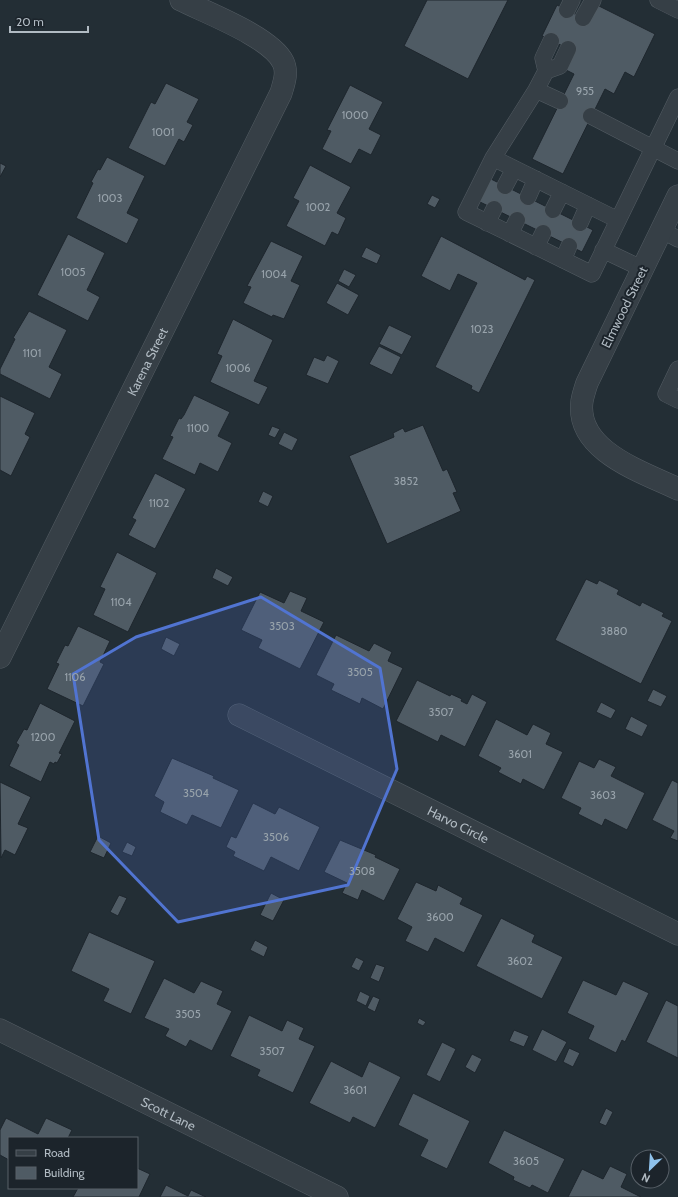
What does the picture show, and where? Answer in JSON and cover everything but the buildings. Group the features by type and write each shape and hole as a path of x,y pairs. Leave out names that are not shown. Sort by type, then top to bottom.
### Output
{"street":[{"name":"Karena Street","path":"0,657 281,93 285,78 284,64 276,52 263,41 181,0"},
{"name":"Elmwood Street","path":"678,196 670,234 642,269 587,383 582,402 584,422 593,441 612,457 678,489"},
{"name":"Harvo Circle","path":"239,715 678,934"},
{"name":"Scott Lane","path":"0,1030 337,1197"}],"lane":[{"path":"583,18 593,0"},
{"path":"658,0 678,10"},
{"path":"551,41 543,58 546,71 536,90 493,158 466,212 491,216 514,227 566,253 592,274 678,97"},
{"path":"546,71 560,66 568,49"},
{"path":"536,90 560,101"},
{"path":"591,116 678,161"},
{"path":"493,158 618,220"},
{"path":"505,186 514,169"},
{"path":"528,197 536,179"},
{"path":"553,210 562,192"},
{"path":"580,223 588,205"},
{"path":"603,250 642,269"},
{"path":"678,369 666,394 678,400"}],"highlighted area":[{"path":"261,597 380,668 397,769 348,885 178,922 99,840 73,674 136,637"}]}
